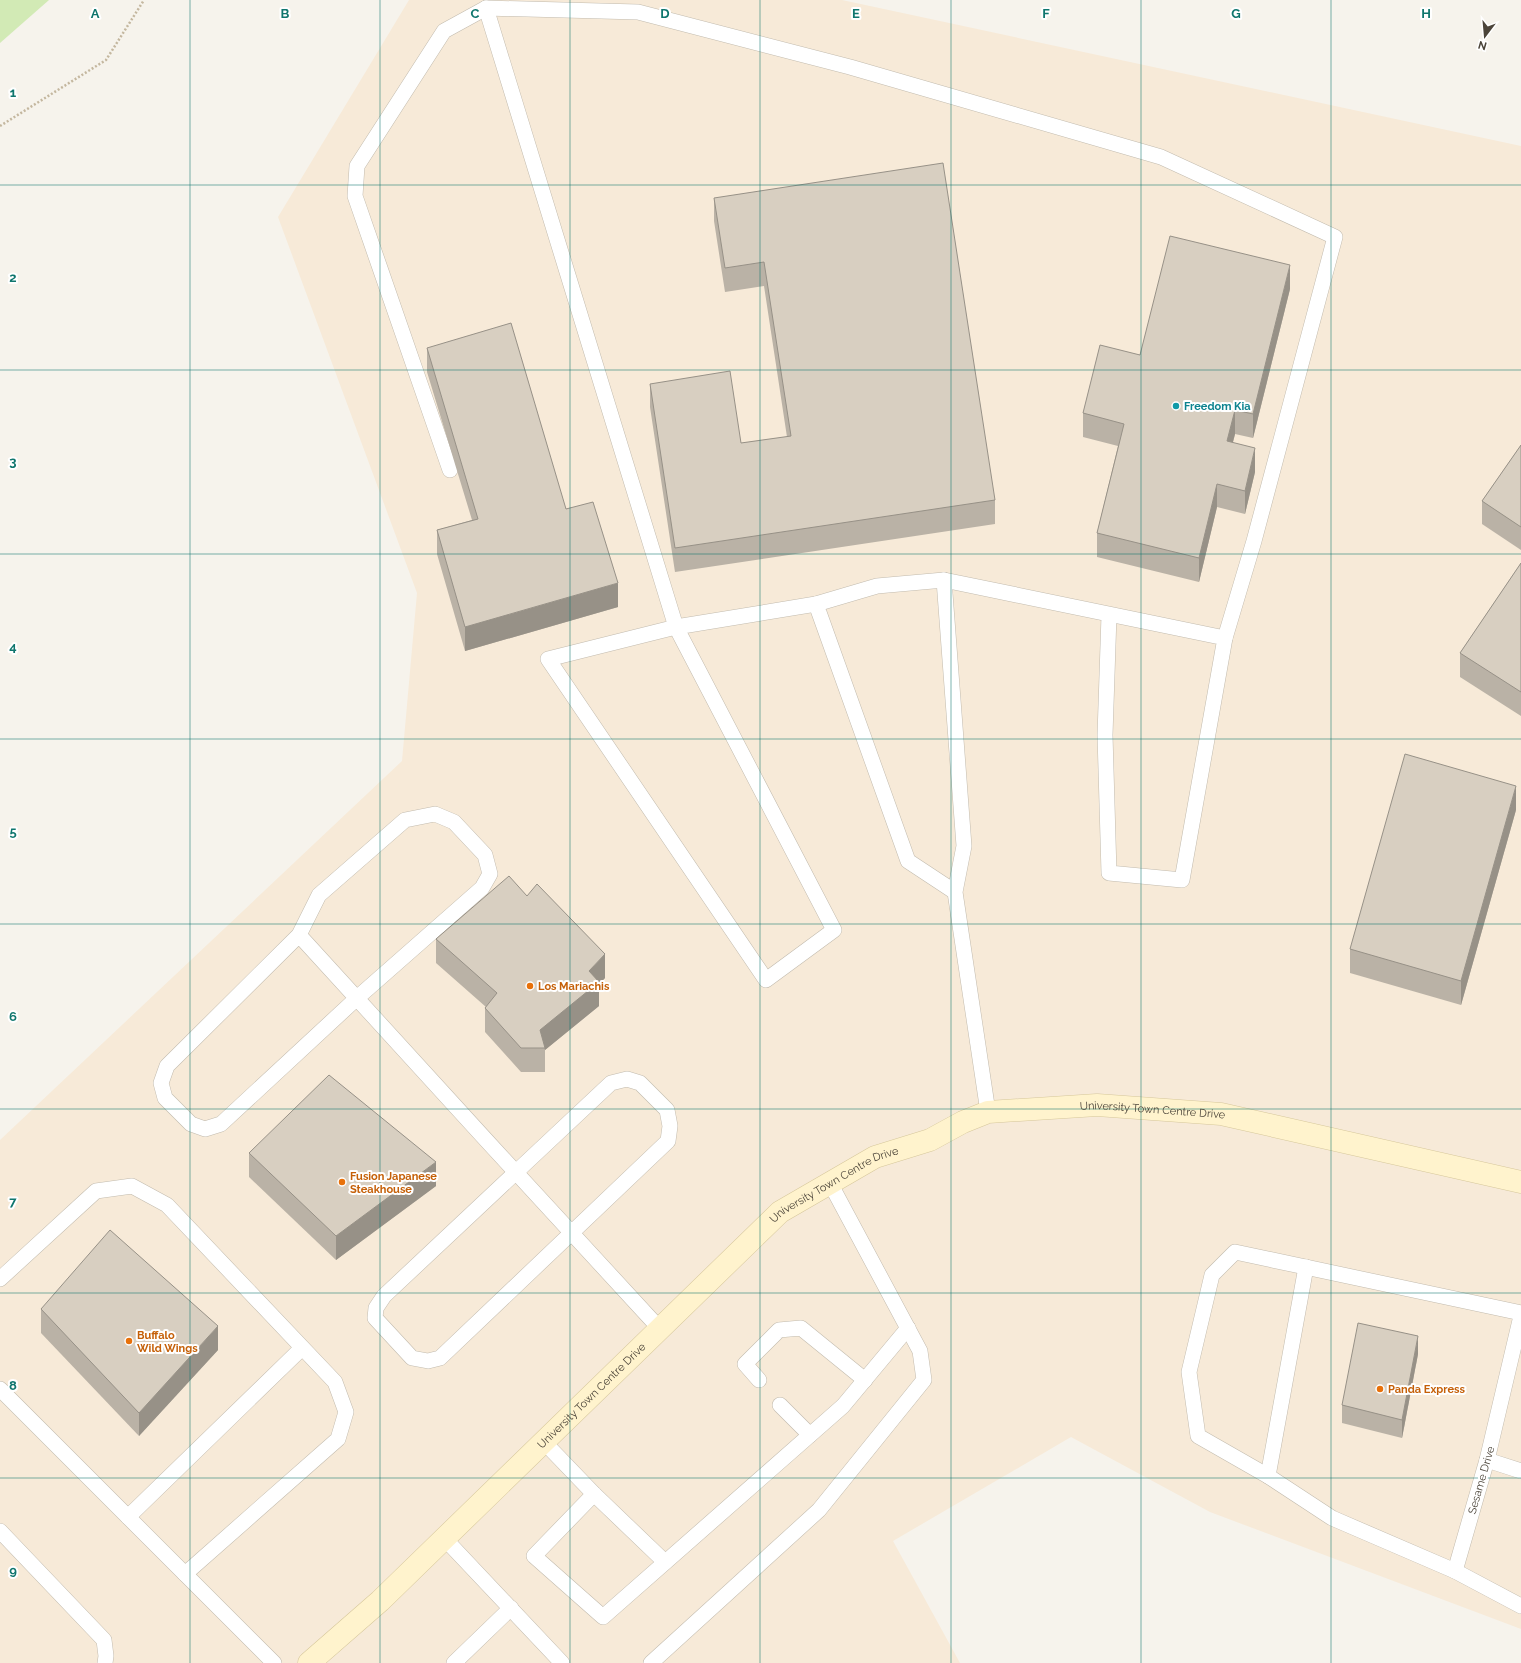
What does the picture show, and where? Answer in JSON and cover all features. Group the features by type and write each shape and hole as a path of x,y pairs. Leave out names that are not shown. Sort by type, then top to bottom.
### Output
{"street":[{"name":"University Town Centre Drive","path":"310,1663 380,1601 780,1212 875,1156 930,1140 963,1122 988,1112 1097,1105 1221,1114 1521,1182"}],"lane":[{"path":"486,8 676,628 834,930 766,980 548,659 676,628 816,604 876,586 944,580 1225,638"},
{"path":"450,470 356,196 357,166 444,30 486,8 638,12 850,67 1161,157 1335,237 1256,534 1225,638 1182,880 1109,873 1105,735 1109,615"},
{"path":"944,580 964,846 955,892 988,1112"},
{"path":"816,604 908,861 955,892"},
{"path":"435,814 454,822 485,855 490,874 482,888 356,998 221,1124 205,1129 191,1124 165,1098 161,1083 167,1066 299,936 319,895 405,820 435,814"},
{"path":"299,936 660,1329"},
{"path":"627,1080 640,1083 667,1110 670,1126 668,1141 571,1233 440,1358 428,1360 412,1358 376,1318 376,1308 384,1296 611,1083 627,1080"},
{"path":"651,1663 818,1510 924,1380 920,1351 830,1183"},
{"path":"0,1279 96,1191 132,1186 167,1205 335,1382 346,1412 338,1439 186,1574"},
{"path":"1521,1315 1235,1252 1212,1275 1189,1372 1198,1436 1268,1476 1332,1518 1455,1571 1521,1606"},
{"path":"1268,1476 1306,1267"},
{"name":"Sesame Drive","path":"1455,1571 1487,1460 1521,1315"},
{"path":"760,1380 745,1364 779,1330 801,1328 865,1380"},
{"path":"594,1494 534,1556 603,1617 842,1406 908,1328"},
{"path":"128,1517 302,1348"},
{"path":"0,1389 274,1663"},
{"path":"780,1405 810,1435"},
{"path":"544,1442 594,1494 665,1562"},
{"path":"1487,1460 1521,1471"},
{"path":"0,1531 104,1640 106,1656 105,1663"},
{"path":"445,1538 562,1663"},
{"path":"454,1663 511,1608"}],"path":[{"path":"0,126 106,60 144,0"}],"shaded area":[{"path":"409,0 842,0 1521,146 1521,1629 1210,1512 1071,1437 893,1541 960,1663 0,1663 0,1140 402,761 417,593 278,217"}],"green space":[{"path":"0,0 49,0 0,43"}],"building":[{"path":"943,163 995,500 675,548 650,384 730,371 741,443 791,436 764,262 725,268 714,198"},
{"name":"Freedom Kia","path":"1170,236 1290,265 1253,414 1235,410 1227,441 1255,448 1245,491 1217,484 1199,558 1097,533 1124,424 1083,413 1100,345 1140,355"},
{"path":"511,323 566,509 593,502 618,583 465,627 437,530 478,519 427,348"},
{"path":"1521,445 1521,527 1482,501"},
{"path":"1521,563 1521,692 1460,653"},
{"path":"1405,754 1516,786 1461,981 1350,949"},
{"name":"Los Mariachis","path":"509,876 527,896 537,884 605,954 589,971 599,982 540,1030 545,1048 521,1048 485,1008 497,993 436,939"},
{"name":"Fusion Japanese Steakhouse","path":"329,1075 436,1162 336,1236 249,1153"},
{"name":"Buffalo Wild Wings","path":"110,1230 218,1326 139,1413 41,1309"},
{"name":"Panda Express","path":"1358,1323 1418,1336 1402,1420 1342,1405"}],"place":[{"name":"Freedom Kia","path":"1176,406"},
{"name":"Los Mariachis","path":"530,986"},
{"name":"Fusion Japanese Steakhouse","path":"342,1182"},
{"name":"Buffalo Wild Wings","path":"129,1341"},
{"name":"Panda Express","path":"1380,1389"}]}
